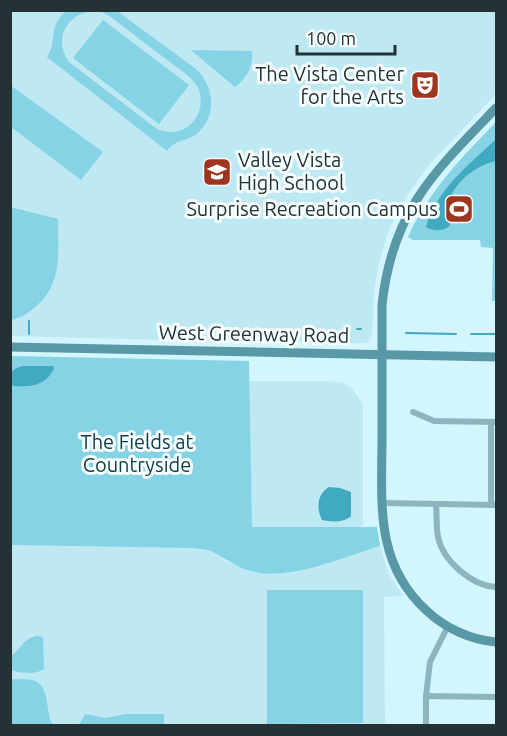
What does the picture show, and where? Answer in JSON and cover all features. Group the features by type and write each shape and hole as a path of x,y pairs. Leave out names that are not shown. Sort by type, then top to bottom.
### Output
{"street":[{"path":"496,108 440,167 414,202 394,244 384,280 382,305 382,502 385,536 397,573 416,601 447,626 474,637 496,642"},
{"name":"West Greenway Road","path":"10,347 496,357"},
{"path":"382,502 494,505 494,422 434,421 413,412"},
{"path":"436,504 439,539 447,555 473,580 496,587"},
{"path":"426,726 426,696 430,662 447,626"},
{"path":"426,696 496,696"}],"shaded area":[{"name":"Valley Vista High School","path":"11,11 496,11 496,94 428,166 400,206 387,235 378,267 374,291 372,336 367,343 310,343 277,339 190,337 166,340 11,336"},
{"path":"496,139 496,161 472,172 464,178 453,193 449,201 450,225 438,230 426,227 446,189"},
{"path":"23,366 53,366 54,368 47,379 42,382 13,386 10,379 11,373"},
{"path":"249,381 329,381 344,383 352,388 363,405 363,524 359,527 252,528"},
{"path":"329,487 351,492 351,516 345,520 322,520 319,511 320,497"},
{"path":"10,545 191,548 212,551 227,562 256,573 287,573 380,546 388,573 403,596 384,597 385,725 11,725"}],"green space":[{"path":"66,11 92,11 117,11 196,69 202,76 210,93 208,120 195,135 174,144 167,151 47,57 60,17","holes":["102,12 183,71 197,86 200,106 197,116 187,127 175,132 157,129 69,62 62,45 65,29 75,17 83,13"]},
{"path":"103,20 189,85 159,124 73,58"},
{"path":"191,50 252,51 252,62 246,75 235,87"},
{"path":"10,85 103,152 81,180 11,127"},
{"name":"Surprise Recreation Campus","path":"496,122 496,301 492,301 493,248 481,247 480,240 413,240 408,237 416,220 436,190 458,162"},
{"path":"10,207 58,219 55,278 44,298 21,317 11,320"},
{"name":"The Fields at Countryside","path":"11,356 249,361 252,527 377,527 380,546 317,566 269,574 248,570 208,550 191,548 11,545"},
{"path":"267,590 363,590 363,723 267,724"},
{"path":"36,636 43,637 44,669 32,673 11,670 11,656 25,642"},
{"path":"10,679 32,680 40,684 46,695 53,725 11,725"},
{"path":"85,714 106,718 125,714 164,714 164,725 79,725"}],"waterway":[{"path":"29,321 29,334"},
{"path":"350,329 350,341"},
{"path":"406,333 456,334"},
{"path":"471,334 496,334"}],"place":[{"name":"The Vista Center for the Arts","path":"425,85"},
{"name":"Valley Vista High School","path":"217,172"},
{"name":"Surprise Recreation Campus","path":"459,209"}]}
